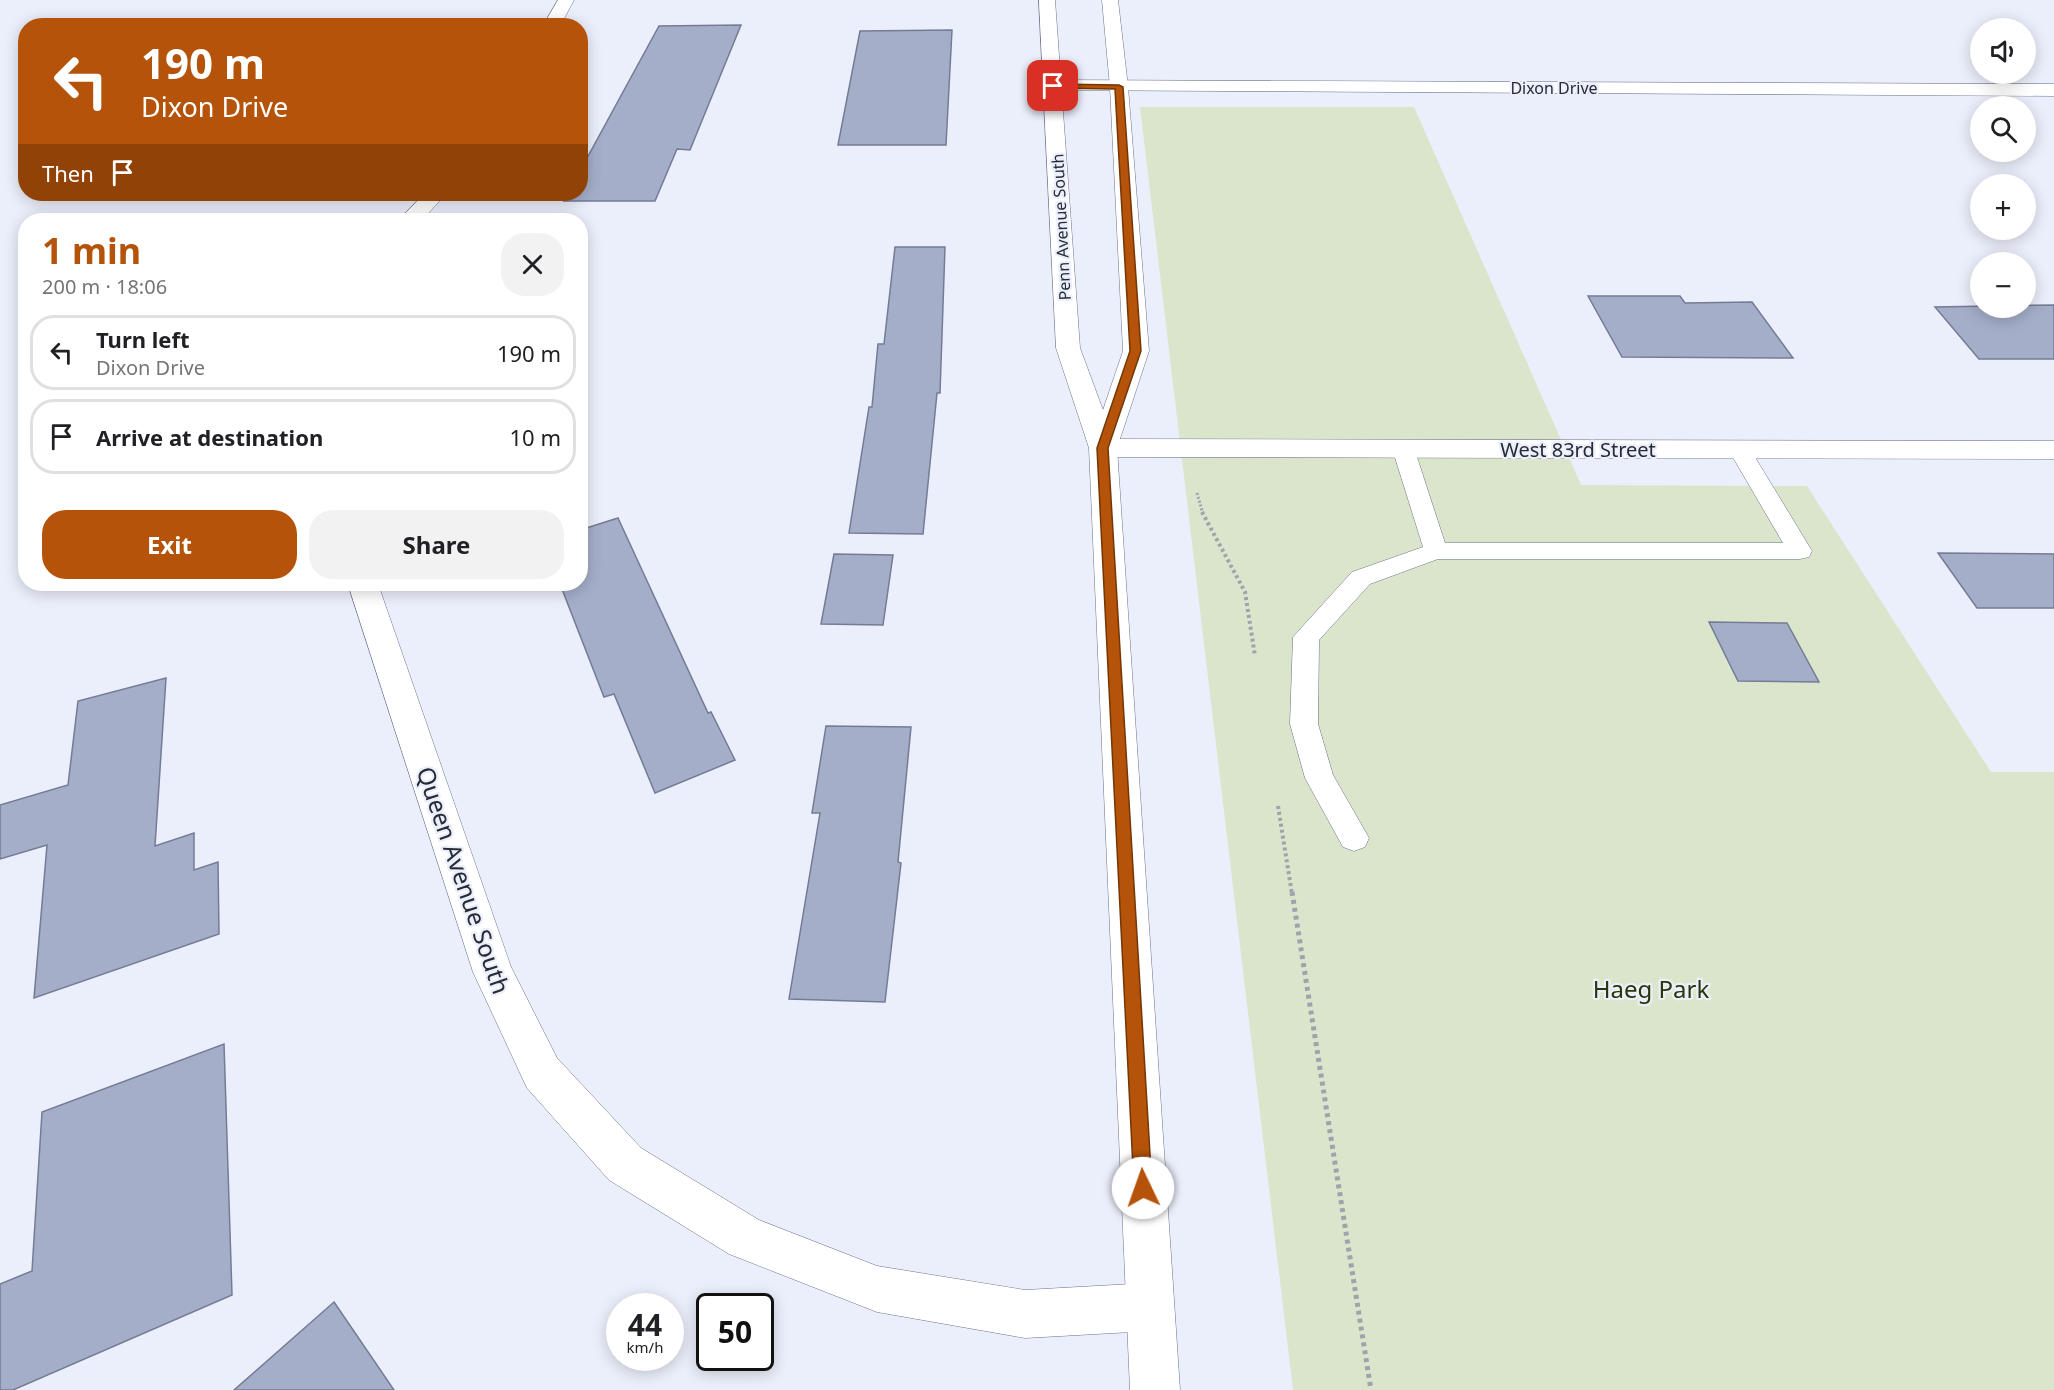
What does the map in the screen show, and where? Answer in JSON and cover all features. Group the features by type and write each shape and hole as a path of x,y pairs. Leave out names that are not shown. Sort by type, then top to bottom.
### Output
{"street":[{"path":"556,18 566,0"},
{"name":"Penn Avenue South","path":"1047,0 1068,348 1103,448 1155,1390"},
{"name":"Penn Avenue South","path":"1103,448 1136,351 1119,87 1110,0"},
{"name":"Dixon Drive","path":"1053,86 2054,90"},
{"path":"417,213 428,201"},
{"name":"West 83rd Street","path":"1103,448 2054,450"},
{"name":"Queen Avenue South","path":"365,591 493,972 542,1073 625,1164 745,1238 877,1289 1025,1314 1150,1307"}],"lane":[{"path":"1403,448 1436,551"},
{"path":"1354,838 1319,778 1304,724 1306,638 1361,578 1436,551 1800,551 1739,449"}],"path":[{"path":"1196,488 1200,508 1245,592 1256,663"},
{"path":"1278,804 1371,1390"}],"green space":[{"name":"Haeg Park","path":"1140,107 1414,107 1581,485 1807,486 1991,772 2054,772 2054,1390 1293,1390"}],"building":[{"path":"741,25 690,150 677,149 655,201 588,201 588,156 659,26"},
{"path":"952,30 946,145 838,145 860,31"},
{"path":"895,247 945,247 940,393 937,393 923,534 849,533 869,407 872,407 878,344 884,344"},
{"path":"1588,296 1680,296 1685,303 1752,302 1793,358 1622,357"},
{"path":"2036,305 2054,305 2054,359 1979,359 1935,307 1970,306 1970,318 2036,318"},
{"path":"618,518 708,713 711,712 735,760 655,793 614,694 604,697 563,591 588,591 588,527"},
{"path":"1938,553 2054,554 2054,608 1977,608"},
{"path":"834,554 893,555 883,625 821,624"},
{"path":"1709,622 1787,623 1819,682 1738,681"},
{"path":"166,678 155,846 194,833 194,870 218,862 219,934 34,998 47,845 0,859 0,805 68,785 78,701"},
{"path":"826,726 911,727 898,862 901,863 885,1002 789,999 820,813 812,813"},
{"path":"224,1044 232,1295 13,1390 0,1390 0,1284 32,1271 42,1112"},
{"path":"334,1302 394,1390 234,1390"}],"route":[{"path":"1053,86 1119,87 1136,351 1103,448 1143,1188"}]}
